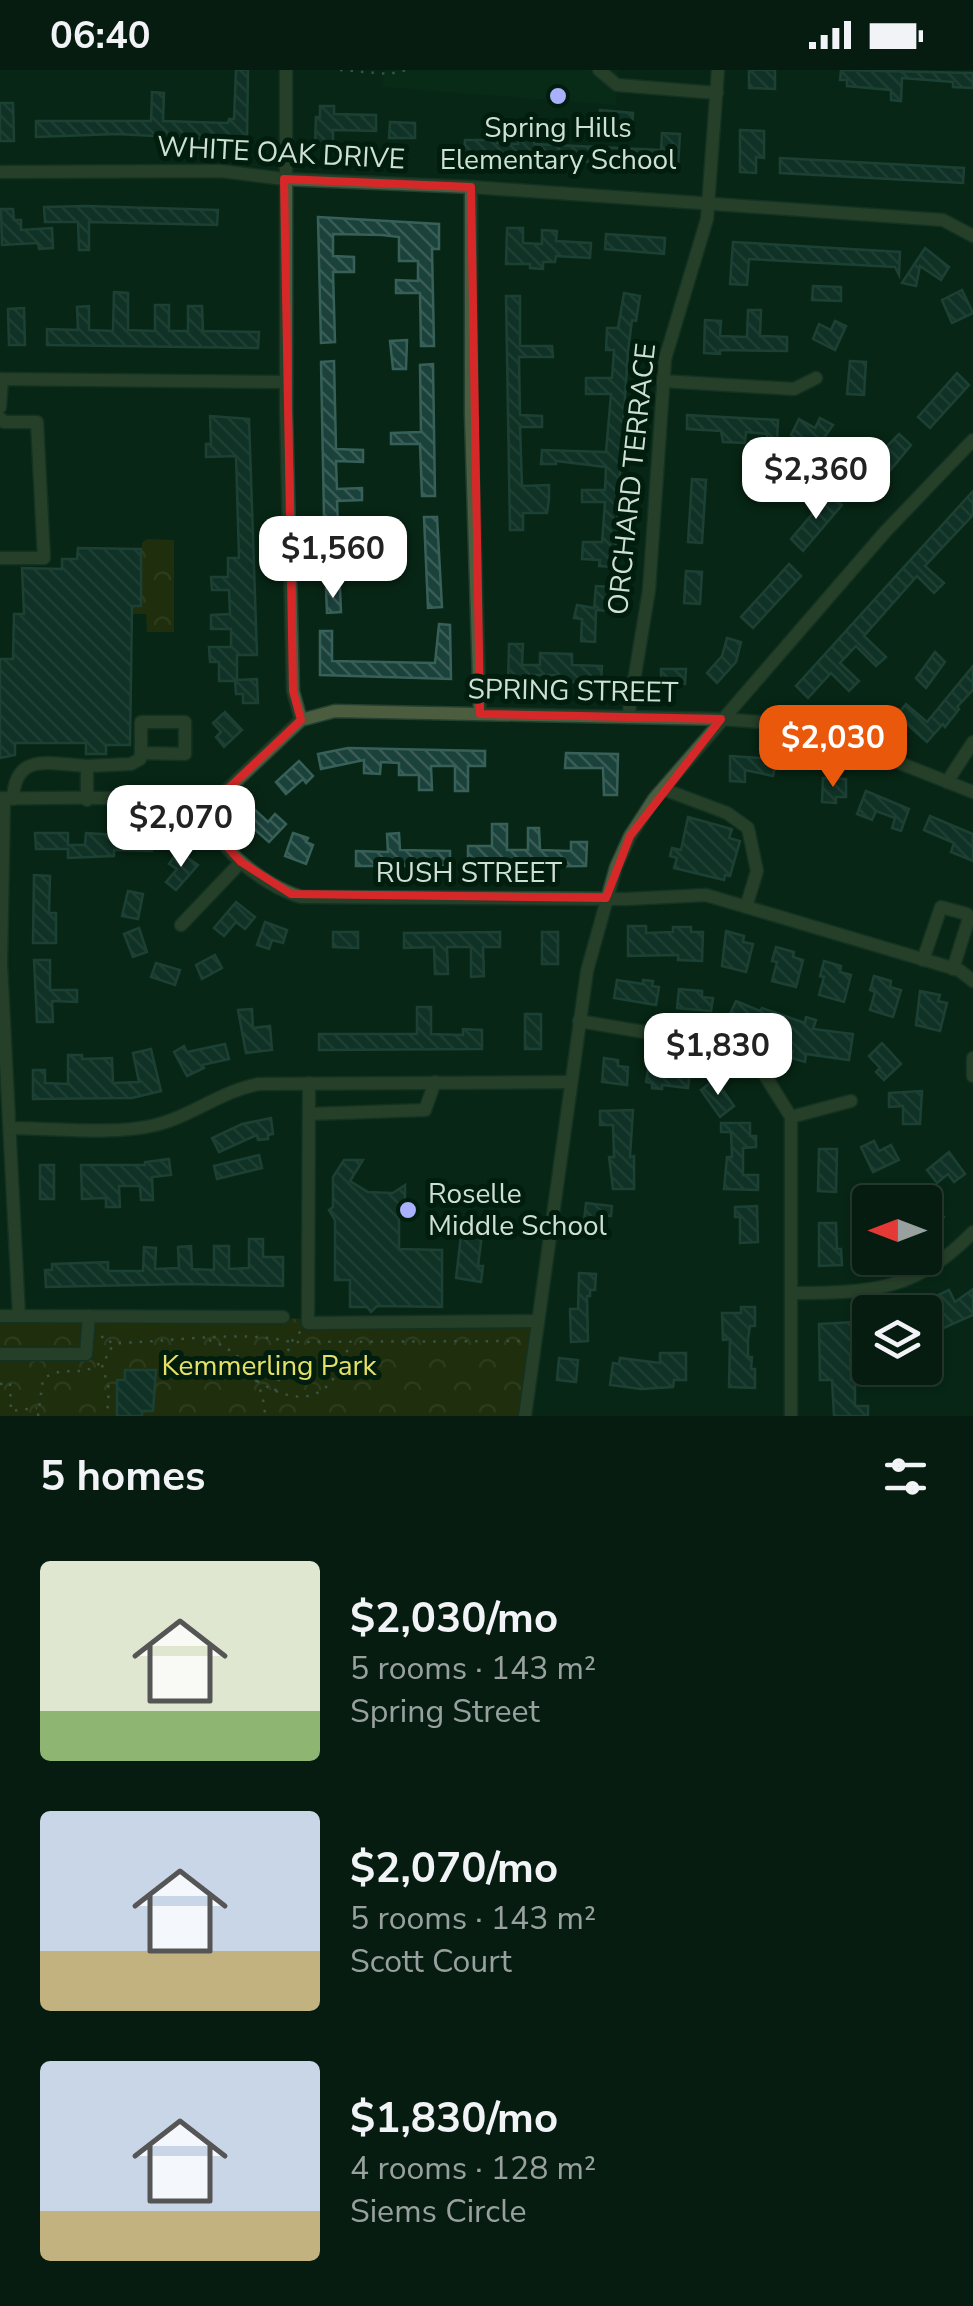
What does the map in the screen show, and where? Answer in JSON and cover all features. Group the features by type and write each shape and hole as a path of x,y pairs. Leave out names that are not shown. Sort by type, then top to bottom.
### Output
{"street":[{"path":"6,799 162,802 179,805 199,816 300,720 293,692 286,382 286,70"},
{"path":"599,70 617,85 717,93"},
{"name":"ORCHARD TERRACE","path":"628,717 649,590 662,381 709,205 718,70"},
{"name":"WHITE OAK DRIVE","path":"0,172 221,171 284,179 472,187 942,220 973,236"},
{"path":"472,187 471,416 480,714"},
{"path":"662,381 794,389 816,378"},
{"path":"0,407 1,379 286,382"},
{"path":"0,418 4,422 37,422 44,558 0,558"},
{"path":"525,1416 587,971 606,898 630,836 721,719 885,532 973,440"},
{"name":"SPRING STREET","path":"300,720 336,711 721,719 788,724 820,732 973,792"},
{"path":"947,782 973,742"},
{"path":"19,1316 0,964 6,799 16,775 29,764 131,764 140,759 140,753"},
{"path":"87,800 88,766"},
{"path":"664,789 728,812 748,828 758,871 746,908"},
{"name":"RUSH STREET","path":"199,816 241,862 282,890 301,897 706,895 956,970"},
{"path":"181,924 241,862"},
{"path":"923,960 940,907 967,914 956,970 973,982"},
{"path":"579,1021 730,1050 761,1069 791,1117 791,1416"},
{"path":"973,1058 973,1076"},
{"path":"310,1114 426,1110 435,1082"},
{"path":"10,1128 150,1126 175,1119 232,1090 260,1084 570,1082"},
{"path":"310,1084 308,1322 538,1320"},
{"path":"791,1117 851,1102"},
{"path":"793,1293 854,1293 900,1284 942,1262 973,1232"},
{"path":"0,1316 284,1317"},
{"path":"0,1354 86,1354 89,1316"}],"path":[{"path":"340,70 390,74 407,70"},
{"path":"274,1392 292,1342 308,1322"},
{"path":"38,1416 40,1386 48,1374 87,1372 101,1363 110,1352 111,1343 202,1339 535,1341"},
{"path":"202,1339 214,1341 236,1356 256,1381 265,1416"},
{"path":"256,1381 274,1392 300,1398 322,1390 340,1374 350,1342"},
{"path":"101,1363 108,1382 107,1416"},
{"path":"0,1384 10,1383 11,1411 38,1408"}],"highlighted area":[{"path":"284,179 471,187 480,714 721,719 630,836 606,898 291,894 241,862 199,816 301,720 293,691"}],"shaded area":[{"name":"Spring Hills Elementary School","path":"384,70 618,70 616,105 383,87"}],"green space":[{"path":"147,539 174,540 174,632 147,632 146,614 132,614 132,606 141,605 142,543"},
{"name":"Kemmerling Park","path":"0,1316 538,1321 528,1416 0,1416"}],"building":[{"path":"236,70 248,70 247,141 117,134 36,137 36,121 151,121 152,92 164,93 163,121 228,123 234,119"},
{"path":"749,70 775,70 775,89 749,88"},
{"path":"841,70 973,73 973,88 953,87 953,82 902,78 901,101 891,100 891,90 847,86 847,80 840,80"},
{"path":"0,103 13,103 14,141 0,141"},
{"path":"320,106 334,106 334,114 376,115 376,131 333,130 333,146 315,145"},
{"path":"600,110 633,113 632,128 600,124"},
{"path":"485,121 498,122 497,143 518,144 519,133 534,134 534,144 661,150 662,133 680,134 678,167 464,155 465,140 484,140"},
{"path":"390,122 415,123 415,138 389,138"},
{"path":"740,130 764,131 764,158 756,157 756,173 740,172"},
{"path":"780,158 964,168 963,183 780,173"},
{"path":"44,207 218,210 217,225 89,222 89,250 79,250 78,222 45,222"},
{"path":"1,209 13,209 14,220 21,220 21,230 52,228 53,248 39,249 38,243 2,245"},
{"path":"318,217 439,224 439,249 432,249 434,346 421,346 420,293 396,293 396,280 418,281 418,261 399,261 399,237 382,235 333,234 333,256 354,257 354,272 333,272 335,342 321,343"},
{"path":"507,228 523,228 523,243 542,244 542,230 557,231 556,241 591,243 590,258 556,256 555,262 543,262 543,269 530,268 530,264 506,264"},
{"path":"606,234 665,238 664,254 605,249"},
{"path":"733,242 900,252 899,275 895,267 749,259 747,285 730,284"},
{"path":"925,248 949,267 941,280 920,266 916,286 902,283"},
{"path":"813,286 841,287 841,301 812,300"},
{"path":"962,290 973,313 952,323 942,300"},
{"path":"114,292 128,293 128,330 155,331 155,305 169,305 169,331 188,331 188,306 202,306 203,331 259,332 258,348 47,345 47,329 78,330 77,307 89,306 89,330 113,331"},
{"path":"624,293 640,296 628,351 614,567 599,566 600,560 582,559 583,542 602,542 605,502 582,502 582,490 605,490 606,467 556,461 541,464 542,450 606,452 611,394 586,394 586,378 612,378 614,350 606,350 607,328 618,328"},
{"path":"506,296 520,296 520,346 552,346 553,357 519,357 520,415 542,416 542,427 520,427 522,486 549,485 547,513 523,513 523,530 510,530"},
{"path":"24,308 25,345 9,345 8,309"},
{"path":"748,310 761,310 760,336 787,337 787,351 704,353 705,320 721,321 720,336 747,337"},
{"path":"835,321 846,326 835,350 813,339 819,324 831,330"},
{"path":"407,340 406,369 393,369 390,341"},
{"path":"334,361 336,449 363,450 363,462 336,461 337,489 362,488 362,500 337,501 338,525 364,525 364,538 349,538 349,561 338,561 338,569 325,569 321,362"},
{"path":"850,361 866,362 864,395 847,394"},
{"path":"433,364 435,496 422,496 420,444 391,444 391,433 421,432 420,365"},
{"path":"957,373 969,385 930,428 918,417"},
{"path":"687,415 778,420 776,462 767,462 767,434 746,432 745,443 723,442 721,431 687,429"},
{"path":"210,416 249,419 257,655 237,655 237,680 257,679 258,703 243,703 243,694 236,694 235,681 219,681 219,662 210,662 209,647 231,647 231,629 211,629 211,615 230,614 229,590 212,590 211,577 228,577 228,558 239,558 236,456 206,457 206,444 211,444"},
{"path":"820,418 833,425 816,449 791,435 799,419 815,428"},
{"path":"899,434 911,445 870,495 855,479"},
{"path":"692,479 706,480 702,543 688,542"},
{"path":"973,491 973,515 925,566 944,583 934,593 917,576 864,636 886,657 876,666 856,646 840,663 859,681 849,691 831,673 808,698 796,686"},
{"path":"830,493 842,505 803,551 791,539"},
{"path":"424,517 437,517 442,607 428,608"},
{"path":"78,548 141,549 141,606 132,606 130,745 106,745 106,754 86,754 86,743 15,743 15,755 0,758 0,659 13,659 14,614 24,614 22,568 62,569 62,559 77,559"},
{"path":"789,564 801,576 753,628 741,617"},
{"path":"686,571 702,572 700,604 684,603"},
{"path":"596,586 610,587 609,611 596,610 595,642 581,641 582,619 574,618 577,605 594,608"},
{"path":"326,589 340,589 341,612 327,613"},
{"path":"439,624 450,625 451,679 320,675 320,631 332,631 332,661 435,663"},
{"path":"727,638 741,642 736,662 717,683 707,673 722,656"},
{"path":"509,644 523,644 522,665 540,665 540,653 572,654 572,665 602,666 601,682 558,682 559,675 533,675 533,681 508,681"},
{"path":"935,652 945,662 926,688 916,678"},
{"path":"973,666 973,690 945,727 943,724 927,742 897,715 906,704 927,722"},
{"path":"661,669 686,669 685,684 661,683"},
{"path":"225,712 242,730 224,747 216,737 221,732 213,723"},
{"path":"348,748 485,751 485,766 468,766 468,791 455,791 455,766 431,766 432,790 419,790 419,775 399,775 399,763 381,762 380,774 364,773 364,760 321,769 318,754"},
{"path":"566,753 618,754 617,795 604,795 603,768 565,768"},
{"path":"730,756 777,759 773,776 745,770 745,782 730,781"},
{"path":"299,761 313,776 306,783 303,779 286,794 276,782"},
{"path":"823,778 846,779 846,797 836,797 836,803 822,802"},
{"path":"866,791 909,809 901,831 892,828 895,818 876,811 872,820 857,814"},
{"path":"254,809 268,822 275,814 286,824 269,842 244,820"},
{"path":"930,816 973,834 973,861 951,852 954,843 924,830"},
{"path":"688,817 732,829 729,838 740,841 730,876 725,875 724,880 674,868 677,858 670,856 672,848 681,850"},
{"path":"492,824 507,824 507,850 528,850 528,828 539,828 540,850 571,851 571,842 587,842 586,866 468,867 468,846 492,846"},
{"path":"35,833 68,833 68,845 85,845 86,833 152,837 152,851 114,850 114,856 68,858 68,849 36,849"},
{"path":"293,833 308,838 306,842 313,845 306,864 285,856"},
{"path":"399,833 400,850 450,851 450,866 356,866 356,851 388,852 387,834"},
{"path":"178,851 198,865 176,890 166,882 177,869 169,864"},
{"path":"34,875 50,876 49,913 56,913 56,943 33,943"},
{"path":"128,891 143,894 138,919 122,916"},
{"path":"236,902 255,917 245,929 236,922 224,936 214,928"},
{"path":"265,922 287,930 283,943 272,940 269,949 257,945"},
{"path":"628,926 646,926 646,933 673,932 673,927 703,932 702,961 678,960 678,955 628,956"},
{"path":"139,928 147,952 133,957 124,934"},
{"path":"726,931 744,936 743,942 753,944 746,972 722,966"},
{"path":"333,932 358,932 358,948 333,947"},
{"path":"500,932 500,947 483,947 484,976 471,977 471,947 447,947 448,974 435,974 434,947 404,948 404,933"},
{"path":"542,932 558,932 558,964 542,964"},
{"path":"776,947 794,952 793,957 803,960 796,987 772,981"},
{"path":"215,955 222,968 202,979 196,965"},
{"path":"34,960 50,960 50,990 77,990 77,1002 52,1001 53,1022 37,1022"},
{"path":"824,961 841,966 840,972 851,975 844,1002 819,995"},
{"path":"156,963 180,970 175,985 151,977"},
{"path":"874,976 891,981 890,987 901,990 893,1017 870,1010"},
{"path":"617,980 643,984 643,980 653,981 652,986 659,987 656,1005 614,998"},
{"path":"679,989 702,991 702,997 713,998 711,1011 677,1008"},
{"path":"920,991 940,995 938,1001 947,1003 940,1031 916,1025"},
{"path":"736,1001 805,1023 806,1017 816,1020 813,1029 853,1034 849,1060 806,1054 805,1062 791,1058 793,1051 777,1047 779,1039 728,1018"},
{"path":"417,1007 431,1007 431,1034 463,1035 463,1029 482,1030 482,1049 319,1050 319,1034 417,1034"},
{"path":"252,1009 253,1028 270,1026 272,1050 246,1053 238,1010"},
{"path":"525,1014 541,1014 541,1049 525,1049"},
{"path":"882,1043 901,1064 884,1080 869,1056"},
{"path":"225,1044 229,1059 202,1065 204,1068 187,1076 174,1052 184,1046 187,1052"},
{"path":"151,1049 161,1091 132,1098 33,1099 33,1070 45,1070 45,1083 68,1084 68,1055 82,1055 82,1059 112,1058 113,1083 139,1082 133,1053"},
{"path":"604,1058 618,1060 618,1066 628,1067 627,1085 602,1082"},
{"path":"649,1064 690,1070 688,1088 652,1088 652,1083 646,1082"},
{"path":"715,1079 734,1106 720,1117 701,1090"},
{"path":"922,1091 920,1124 903,1124 903,1106 889,1107 889,1093"},
{"path":"633,1110 630,1157 634,1156 634,1189 613,1189 609,1157 614,1157 613,1125 600,1125 600,1111"},
{"path":"271,1118 273,1134 268,1139 258,1140 257,1135 219,1152 212,1138 242,1124"},
{"path":"721,1123 750,1123 750,1136 756,1136 756,1147 743,1148 743,1175 758,1175 758,1190 724,1189 727,1157 732,1157 731,1132 721,1132"},
{"path":"874,1141 879,1151 891,1145 899,1160 873,1172 861,1147"},
{"path":"819,1149 837,1149 836,1192 818,1191"},
{"path":"949,1152 965,1174 954,1182 948,1174 937,1183 927,1170"},
{"path":"259,1155 262,1168 217,1179 214,1166"},
{"path":"169,1159 171,1175 152,1177 153,1200 141,1200 140,1186 119,1186 120,1207 106,1207 106,1198 82,1199 81,1165 145,1165"},
{"path":"344,1160 363,1160 350,1181 368,1192 393,1193 405,1185 399,1249 442,1250 442,1307 377,1306 371,1312 367,1307 350,1307 350,1280 335,1280 335,1220 329,1210 333,1207 333,1177"},
{"path":"40,1165 54,1165 54,1199 40,1199"},
{"path":"586,1203 612,1206 611,1216 602,1215 601,1222 584,1221"},
{"path":"757,1206 758,1242 740,1243 740,1217 735,1217 735,1207"},
{"path":"463,1219 489,1222 487,1235 482,1234 478,1266 483,1266 481,1282 456,1278"},
{"path":"819,1223 836,1223 842,1265 819,1266"},
{"path":"249,1239 263,1239 263,1257 283,1257 283,1286 46,1287 45,1270 52,1270 52,1264 108,1262 108,1271 143,1271 144,1247 156,1248 155,1269 179,1268 178,1247 191,1246 192,1269 214,1270 214,1246 229,1246 229,1269 249,1268"},
{"path":"579,1273 596,1274 595,1290 587,1296 588,1341 571,1342 570,1309 578,1309"},
{"path":"973,1289 973,1315 942,1329 942,1295 938,1295 949,1290 955,1302"},
{"path":"741,1307 755,1307 748,1357 752,1357 751,1369 755,1369 755,1388 729,1387 730,1339 723,1340 722,1313 741,1313"},
{"path":"852,1322 850,1355 855,1406 868,1406 868,1416 834,1416 832,1380 820,1380 819,1324"},
{"path":"660,1353 686,1353 686,1380 674,1380 673,1387 641,1389 610,1385 613,1363 619,1364 620,1358 660,1363"},
{"path":"559,1358 578,1360 576,1382 557,1380"},
{"path":"125,1370 156,1370 153,1411 142,1411 142,1416 117,1416 117,1380 125,1380"}],"place":[{"name":"Spring Hills Elementary School","path":"558,96"},
{"name":"Roselle Middle School","path":"408,1210"}]}
